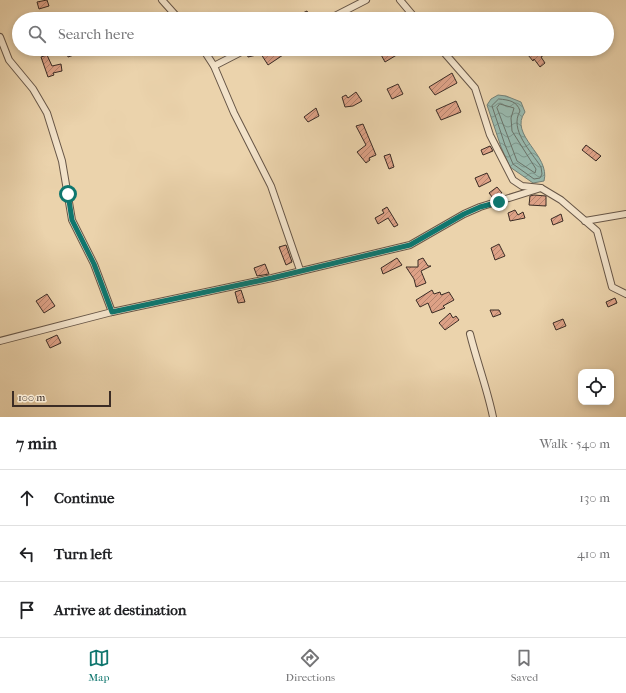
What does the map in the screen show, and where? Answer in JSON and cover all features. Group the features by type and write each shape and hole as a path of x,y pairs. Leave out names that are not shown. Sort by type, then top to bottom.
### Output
{"street":[{"path":"162,0 173,12"},
{"path":"343,12 366,0"},
{"path":"400,0 410,12"},
{"path":"0,37 9,60 33,89 47,113 62,161 72,220 94,264 112,312"},
{"path":"208,56 214,66 234,113 271,186 300,270"},
{"path":"214,66 233,56"},
{"path":"447,56 475,88 490,136 513,180 522,186 541,188 561,200 597,231 612,287 626,294"},
{"path":"0,341 112,312 410,245 464,214 480,207 541,188"},
{"path":"585,221 626,214"},
{"path":"470,334 477,362 486,384 494,417"}],"water":[{"path":"498,95 506,96 521,102 525,112 521,121 522,129 525,137 542,162 544,181 533,183 510,167 501,147 487,105 491,99"}],"building":[{"path":"47,0 49,6 39,9 37,2"},
{"path":"47,56 52,66 61,64 62,71 53,73 54,75 48,77 41,57"},
{"path":"262,56 282,56 268,65"},
{"path":"382,56 395,56 385,62"},
{"path":"529,56 542,56 541,57 545,63 540,67 534,59 533,61"},
{"path":"452,73 457,83 435,95 429,87"},
{"path":"398,84 403,94 392,99 387,89"},
{"path":"356,92 362,101 353,106 345,107 342,97 346,95 348,98"},
{"path":"456,101 461,112 441,120 436,110"},
{"path":"316,108 319,116 308,122 304,117"},
{"path":"363,124 376,155 369,158 370,160 366,163 357,152 366,145 356,126"},
{"path":"586,145 601,156 596,161 582,150"},
{"path":"490,146 493,151 483,155 481,150"},
{"path":"390,154 394,167 389,169 384,156"},
{"path":"487,173 491,181 479,187 475,178"},
{"path":"497,187 502,193 493,198 489,193"},
{"path":"530,196 546,196 546,206 529,205"},
{"path":"387,207 398,225 394,227 388,218 378,224 375,218 384,213 382,210"},
{"path":"515,210 518,215 523,212 525,218 510,221 508,213"},
{"path":"561,214 563,221 553,225 551,219"},
{"path":"499,244 505,256 495,260 491,248"},
{"path":"286,245 292,262 286,265 279,247"},
{"path":"397,258 402,265 383,274 381,268"},
{"path":"423,258 428,266 431,266 421,271 426,283 416,287 414,279 406,267 418,267 418,260"},
{"path":"265,264 269,274 257,276 254,268"},
{"path":"241,290 245,302 238,303 235,292"},
{"path":"432,290 434,294 440,292 441,295 449,292 454,300 443,306 445,308 432,313 428,303 420,307 416,300"},
{"path":"47,294 55,306 44,313 36,301"},
{"path":"615,298 617,303 608,307 606,302"},
{"path":"490,310 499,310 501,314 493,317"},
{"path":"450,313 453,318 456,316 459,320 445,330 439,323"},
{"path":"563,319 566,326 556,330 553,323"},
{"path":"57,335 61,343 50,348 46,340"}],"route":[{"path":"68,194 69,211 76,231 94,264 112,312 272,278 300,270 374,255 410,245 464,214 480,207 499,202"}]}
